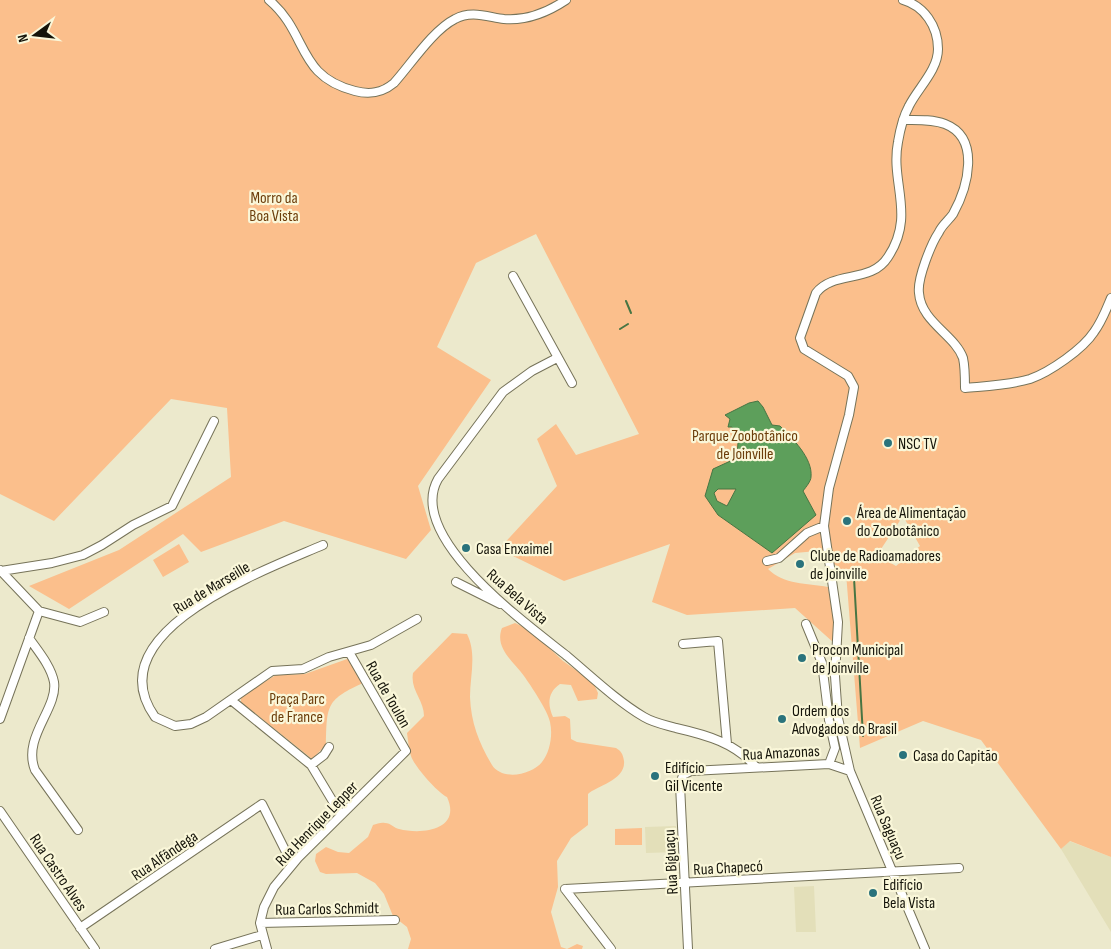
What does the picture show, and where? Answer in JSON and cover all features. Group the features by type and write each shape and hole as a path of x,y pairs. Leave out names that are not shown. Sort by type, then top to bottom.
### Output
{"street":[{"path":"269,0 290,22 317,72 337,86 371,94 388,89 445,25 456,18 466,15 516,19 534,16 566,0"},
{"path":"829,764 838,741 835,691 838,622 824,526 829,488 849,415 854,387 848,376 804,349 800,338 816,293 820,288 830,282 872,272 890,255 903,209 896,160 903,120 910,104 931,70 938,49 934,32 925,13 903,0"},
{"path":"903,120 935,121 946,124 956,130 965,140 968,151 967,172 961,198 952,215 939,232 920,279 918,292 927,315 962,358 965,388 1021,381 1049,369 1070,355 1093,334 1102,320 1111,298"},
{"path":"513,276 556,358 572,383"},
{"name":"Rua Bela Vista","path":"556,358 532,371 503,392 433,488 434,515 450,548 470,573 509,608 643,717 727,744 740,751 756,767"},
{"path":"1,570 52,563 83,555 102,545 132,524 172,506 214,421"},
{"path":"767,561 779,558 806,533 824,526"},
{"name":"Rua de Marseille","path":"323,545 216,596 166,631 154,644 145,662 143,681 151,712 160,721 175,726 191,724 206,717 272,671 303,669 329,657 379,641 417,619"},
{"path":"1,570 39,611 80,622 104,612"},
{"path":"456,582 509,608"},
{"path":"0,719 39,611"},
{"path":"806,624 820,656 826,699 838,741"},
{"path":"30,638 51,674 54,685 32,748 32,762 35,770 78,830"},
{"path":"683,644 718,640 727,744"},
{"name":"Rua de Toulon","path":"349,652 406,751"},
{"path":"826,699 835,691"},
{"path":"826,699 837,705"},
{"path":"231,700 311,765 341,815"},
{"name":"Rua Saguaçu","path":"838,741 925,949"},
{"path":"311,765 324,755 328,747"},
{"name":"Rua Henrique Lepper","path":"260,923 264,907 272,892 292,864 406,751"},
{"name":"Rua Amazonas","path":"683,775 691,771 829,764 850,771"},
{"name":"Rua Biguaçu","path":"683,775 680,785 688,949"},
{"name":"Rua Alfândega","path":"80,928 262,804 292,864"},
{"name":"Rua Castro Alves","path":"0,811 95,949"},
{"name":"Rua Chapecó","path":"611,949 565,889 959,868"},
{"name":"Rua Carlos Schmidt","path":"260,923 394,920"},
{"path":"260,923 267,949"},
{"path":"214,949 262,935"}],"shaded area":[{"path":"758,401 772,425 780,426 801,449 811,470 810,480 803,491 816,515 772,553 718,515 705,496 713,469 737,458 738,442 732,427 728,427 730,419 725,415 749,403","holes":["718,489 736,489 727,506 717,501 714,493"]},
{"path":"676,826 677,852 646,853 645,827"},
{"path":"1069,841 1111,857 1111,932 1061,849"},
{"path":"814,886 816,932 796,932 794,887"}],"green space":[{"name":"Morro da Boa Vista","path":"0,0 1111,0 1111,857 1070,841 1061,849 981,740 923,721 860,748 846,573 817,551 795,553 768,569 788,581 828,587 834,620 834,643 795,608 687,615 652,602 670,544 564,581 499,549 557,486 537,439 556,424 576,455 639,434 536,234 476,263 437,347 491,380 418,486 431,530 406,559 284,521 201,552 183,534 69,609 29,586 119,550 231,477 227,408 171,399 54,521 0,494","holes":["903,516 920,546 896,566 877,555"]},
{"path":"179,544 189,562 163,577 153,560"},
{"path":"515,623 530,630 563,661 593,682 598,693 597,699 578,701 571,685 560,684 553,691 549,703 553,717 565,716 570,719 571,739 577,742 616,748 623,756 624,761 623,768 616,778 588,794 588,825 571,838 557,861 558,887 551,912 561,947 567,949 408,949 411,939 407,927 393,916 384,894 375,883 357,873 326,874 320,872 315,861 316,854 326,847 338,852 349,853 368,837 373,825 387,823 408,831 428,830 437,828 449,817 450,808 447,797 432,785 413,760 407,733 424,716 422,705 413,685 413,673 452,633 467,634 470,642 472,649 470,697 472,716 483,749 492,765 497,770 510,775 524,773 537,767 542,762 550,743 551,727 549,717 535,692 506,654 501,642 502,628"},
{"name":"Praça Parc de France","path":"350,658 365,682 343,694 331,705 327,720 326,745 312,759 241,702 241,696 276,675 305,674"},
{"path":"642,828 642,845 615,845 615,829"},
{"path":"577,944 583,946 582,949 567,949"}],"waterway":[{"path":"626,301 631,313"},
{"path":"620,329 628,324"},
{"path":"854,578 863,736"}],"place":[{"name":"NSC TV","path":"888,443"},
{"name":"Área de Alimentação do Zoobotânico","path":"847,521"},
{"name":"Casa Enxaimel","path":"466,548"},
{"name":"Clube de Radioamadores de Joinville","path":"800,564"},
{"name":"Procon Municipal de Joinville","path":"802,658"},
{"name":"Ordem dos Advogados do Brasil","path":"782,719"},
{"name":"Casa do Capitão","path":"903,755"},
{"name":"Edifício Gil Vicente","path":"655,776"},
{"name":"Edifício Bela Vista","path":"873,893"}],"park label":[{"name":"Parque Zoobotânico de Joinville","path":"745,444"}]}
